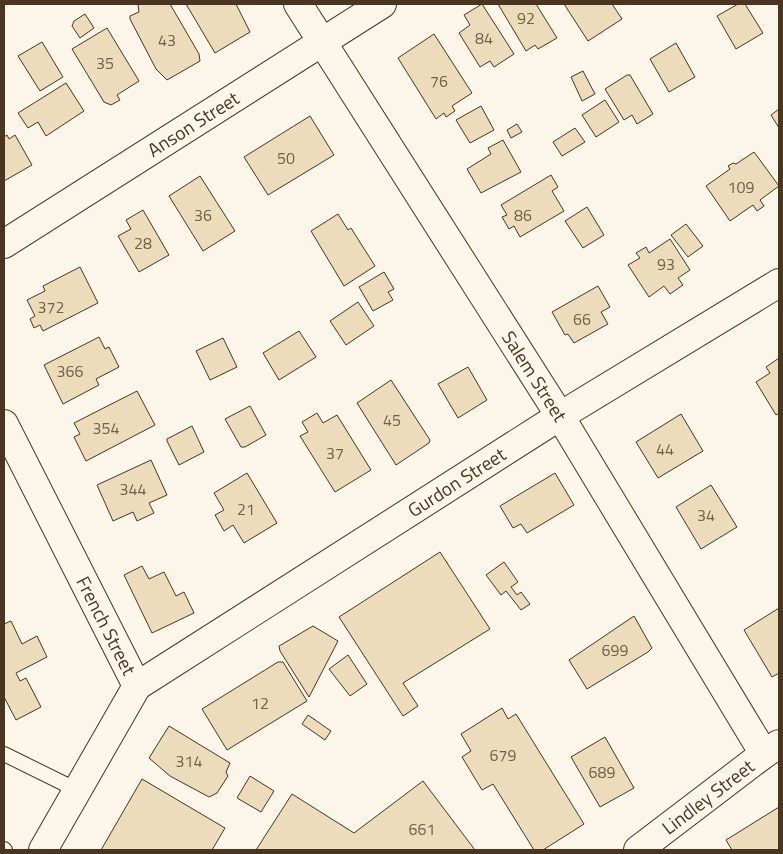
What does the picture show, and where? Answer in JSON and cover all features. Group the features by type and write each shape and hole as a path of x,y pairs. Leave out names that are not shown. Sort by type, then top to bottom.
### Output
{"street":[{"name":"Salem Street","path":"298,4 772,749"},
{"name":"Anson Street","path":"4,244 382,4"},
{"name":"Gurdon Street","path":"137,686 560,416 779,283"},
{"name":"French Street","path":"4,424 137,686 43,850"},
{"name":"Lindley Street","path":"638,850 772,749"}],"lane":[{"path":"4,754 77,790"}],"building":[{"path":"170,4 199,54 200,61 167,80 156,69 130,19 130,16 139,12 138,5"},
{"path":"186,4 236,4 250,32 215,53"},
{"path":"482,4 514,54 494,67 490,61 480,67 459,33 470,25 464,15"},
{"path":"498,4 536,4 557,38 538,49 535,45 526,51"},
{"path":"564,4 612,4 622,19 588,41"},
{"path":"738,4 745,4 763,33 736,49 717,16"},
{"path":"85,14 94,28 80,38 72,26 74,21"},
{"path":"107,28 139,81 117,95 120,100 111,105 104,102 72,49"},
{"path":"434,34 472,93 452,106 455,111 446,117 444,113 436,119 398,58"},
{"path":"42,42 63,77 40,91 18,56"},
{"path":"676,43 695,77 669,92 650,59"},
{"path":"583,71 595,94 582,101 571,77"},
{"path":"630,75 653,114 637,124 632,115 624,120 605,89"},
{"path":"66,83 84,111 46,136 38,122 28,128 18,113"},
{"path":"605,100 619,122 596,137 582,115"},
{"path":"481,106 494,130 470,143 456,120"},
{"path":"779,109 779,128 771,115"},
{"path":"310,116 334,155 268,195 244,157"},
{"path":"517,124 522,132 511,138 507,130"},
{"path":"575,128 585,142 562,156 553,142"},
{"path":"7,135 9,139 15,135 32,165 4,181 4,137"},
{"path":"503,140 521,172 481,193 467,169 491,154 488,148"},
{"path":"754,152 779,186 760,200 764,206 757,211 753,205 730,221 706,186 730,169 728,166 733,163 736,164"},
{"path":"551,175 558,187 552,191 564,211 520,237 514,226 509,229 502,217 507,215 501,205"},
{"path":"200,176 235,231 203,251 169,196"},
{"path":"587,207 604,235 583,248 565,221"},
{"path":"143,210 169,255 139,272 118,236 131,229 126,220"},
{"path":"338,214 348,230 351,228 375,266 344,286 311,231"},
{"path":"686,224 703,246 688,257 671,235"},
{"path":"670,239 690,270 678,278 683,285 670,294 664,286 649,297 628,265 640,258 636,253 646,247 649,253"},
{"path":"80,267 98,303 43,331 40,325 34,328 30,319 35,316 27,300 45,291 43,286"},
{"path":"384,272 394,289 388,292 393,300 373,311 359,287"},
{"path":"598,286 610,307 601,312 608,324 574,343 568,334 565,335 552,312"},
{"path":"358,302 374,326 346,345 330,321"},
{"path":"299,331 316,357 279,380 263,353"},
{"path":"99,337 105,349 109,347 119,367 96,379 99,385 63,404 44,365"},
{"path":"223,338 237,367 210,380 196,351"},
{"path":"779,358 779,413 776,415 756,382 770,373 766,367"},
{"path":"468,367 487,400 458,418 438,384"},
{"path":"391,380 430,440 429,443 396,465 357,403"},
{"path":"137,391 155,425 86,461 74,437 80,434 74,423"},
{"path":"250,406 266,435 245,447 241,447 225,419"},
{"path":"317,413 323,423 337,415 371,470 335,492 300,436 308,432 302,422"},
{"path":"681,414 703,451 658,478 636,442"},
{"path":"192,426 204,452 179,465 167,439"},
{"path":"151,460 167,495 149,503 154,513 137,521 133,512 113,521 97,485"},
{"path":"247,473 277,523 244,543 233,525 224,531 215,515 224,510 214,493"},
{"path":"555,473 574,505 527,533 521,524 513,528 500,506"},
{"path":"711,485 737,527 701,549 676,507"},
{"path":"440,552 490,629 403,683 418,706 403,716 339,617"},
{"path":"504,562 518,582 511,587 517,595 521,592 530,604 521,610 506,591 501,595 486,575"},
{"path":"142,566 149,579 164,572 176,596 184,592 194,613 152,633 124,575"},
{"path":"779,608 779,673 772,677 744,630"},
{"path":"634,616 652,648 587,689 569,660"},
{"path":"11,621 22,644 37,636 47,657 16,673 20,681 26,678 41,707 16,720 4,697 4,624"},
{"path":"313,626 338,641 309,697 280,651 279,646"},
{"path":"348,655 367,684 350,696 329,669"},
{"path":"278,662 283,662 307,701 227,750 202,709"},
{"path":"502,708 508,719 516,714 584,824 543,850 534,850 493,784 482,790 462,757 471,751 461,734"},
{"path":"308,715 331,731 325,740 302,724"},
{"path":"169,726 230,763 226,772 228,776 217,793 209,797 170,776 149,758"},
{"path":"605,737 634,788 600,807 571,757"},
{"path":"250,776 274,791 261,812 237,798"},
{"path":"142,779 225,828 212,850 101,850"},
{"path":"423,781 475,850 256,850 292,794 354,833"},
{"path":"779,807 779,850 732,850 726,840"}]}
